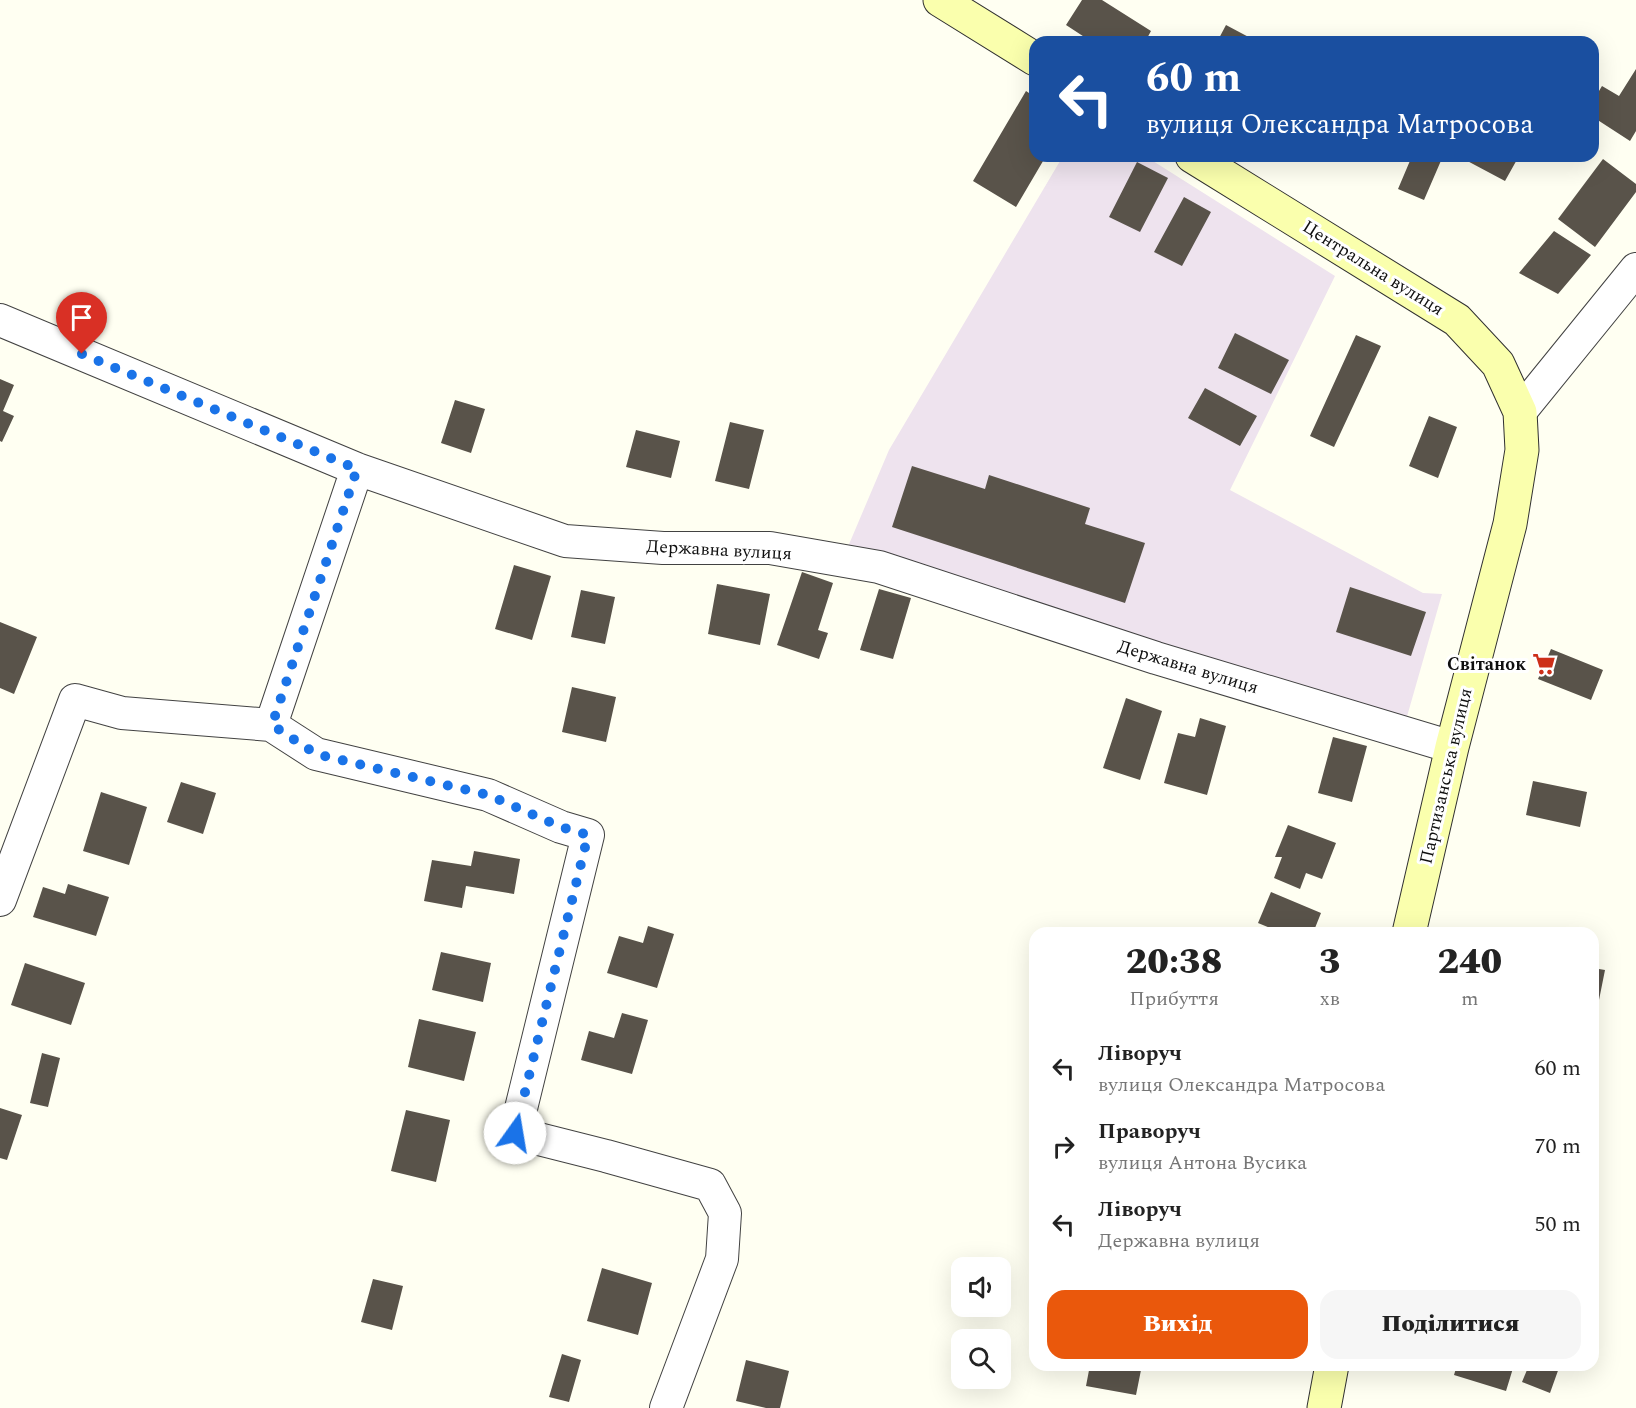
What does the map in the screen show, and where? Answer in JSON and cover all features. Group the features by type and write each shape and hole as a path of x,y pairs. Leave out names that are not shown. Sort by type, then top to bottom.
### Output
{"main road":[{"path":"940,0 1029,55"},
{"name":"Центральна вулиця","path":"1202,162 1458,320 1498,364 1520,412"},
{"name":"Партизанська вулиця","path":"1410,927 1452,747 1510,524 1522,450 1520,412"},
{"path":"1324,1408 1331,1371"}],"street":[{"path":"1520,412 1636,269"},
{"name":"Державна вулиця","path":"0,320 357,469 565,541 663,548 771,548 879,567 1156,658 1452,747"},
{"path":"272,725 357,469"},
{"path":"0,900 75,700 122,713 272,725 316,754 488,795 561,827 588,835 515,1133 710,1185 725,1213 722,1259 666,1408"}],"shaded area":[{"path":"1059,162 1154,162 1335,276 1230,490 1423,593 1442,594 1406,720 847,549 889,450"}],"building":[{"path":"1082,0 1102,0 1151,31 1148,36 1083,36 1066,25"},
{"path":"1226,25 1247,36 1220,36"},
{"path":"1636,69 1636,131 1630,141 1599,121 1599,91 1602,86 1619,96"},
{"path":"1026,91 1029,93 1029,162 1042,162 1016,207 973,181"},
{"path":"1603,159 1636,184 1636,192 1595,247 1558,219"},
{"path":"1137,162 1168,178 1140,232 1109,217"},
{"path":"1409,162 1440,162 1424,200 1398,189"},
{"path":"1469,162 1516,162 1505,181"},
{"path":"1184,197 1211,212 1182,266 1154,252"},
{"path":"1554,231 1591,255 1558,294 1519,273"},
{"path":"1235,333 1289,360 1271,394 1218,368"},
{"path":"1356,335 1381,346 1334,447 1310,436"},
{"path":"0,379 14,385 3,411 14,416 2,442 0,441"},
{"path":"1205,388 1257,416 1240,446 1188,418"},
{"path":"455,400 485,409 471,453 441,443"},
{"path":"1429,416 1457,427 1438,478 1409,466"},
{"path":"730,422 764,430 749,489 715,481"},
{"path":"636,430 680,441 671,478 626,467"},
{"path":"912,466 985,489 989,475 1090,508 1085,524 1145,543 1125,603 892,527"},
{"path":"514,565 551,576 532,640 495,629"},
{"path":"802,572 833,583 818,630 828,633 819,659 777,645"},
{"path":"717,584 770,594 760,645 708,634"},
{"path":"1350,587 1426,612 1411,656 1336,632"},
{"path":"879,589 911,598 893,659 860,650"},
{"path":"581,590 615,597 605,644 571,637"},
{"path":"0,622 37,637 14,694 0,688"},
{"path":"1551,649 1603,670 1591,700 1538,679"},
{"path":"572,687 616,697 606,742 562,732"},
{"path":"1126,698 1162,711 1140,780 1103,768"},
{"path":"1200,718 1226,726 1207,795 1164,783 1178,733 1195,737"},
{"path":"1333,737 1367,746 1352,802 1318,793"},
{"path":"1533,781 1587,792 1580,827 1526,815"},
{"path":"181,782 216,793 203,834 167,822"},
{"path":"101,792 147,807 129,865 83,851"},
{"path":"1288,825 1336,843 1322,879 1306,873 1300,889 1274,878 1282,857 1275,857"},
{"path":"474,851 520,859 514,894 466,886 462,908 424,901 432,860 471,866"},
{"path":"68,884 109,897 96,936 33,917 43,887 65,894"},
{"path":"1271,892 1321,913 1315,927 1268,927 1258,923"},
{"path":"648,926 674,934 657,988 607,973 619,936 643,943"},
{"path":"441,952 491,963 483,1002 432,990"},
{"path":"25,963 85,983 71,1025 11,1005"},
{"path":"1599,969 1605,970 1599,1000"},
{"path":"622,1013 648,1020 632,1074 581,1060 589,1031 614,1038"},
{"path":"419,1019 476,1032 464,1081 408,1067"},
{"path":"42,1053 60,1058 48,1107 30,1103"},
{"path":"0,1108 22,1115 7,1160 0,1158"},
{"path":"406,1110 450,1120 436,1182 391,1171"},
{"path":"602,1268 652,1283 638,1335 587,1321"},
{"path":"373,1279 403,1286 392,1330 361,1322"},
{"path":"562,1354 581,1360 569,1402 549,1397"},
{"path":"746,1360 789,1371 780,1408 766,1408 736,1401"},
{"path":"1089,1371 1141,1371 1136,1395 1086,1386"},
{"path":"1455,1371 1512,1371 1506,1391 1454,1375"},
{"path":"1527,1371 1558,1371 1550,1393 1522,1382"}],"place":[{"name":"Світанок","path":"1544,664"}],"route":[{"path":"82,354 357,469 272,725 316,754 488,795 561,827 588,835 515,1133"}]}
